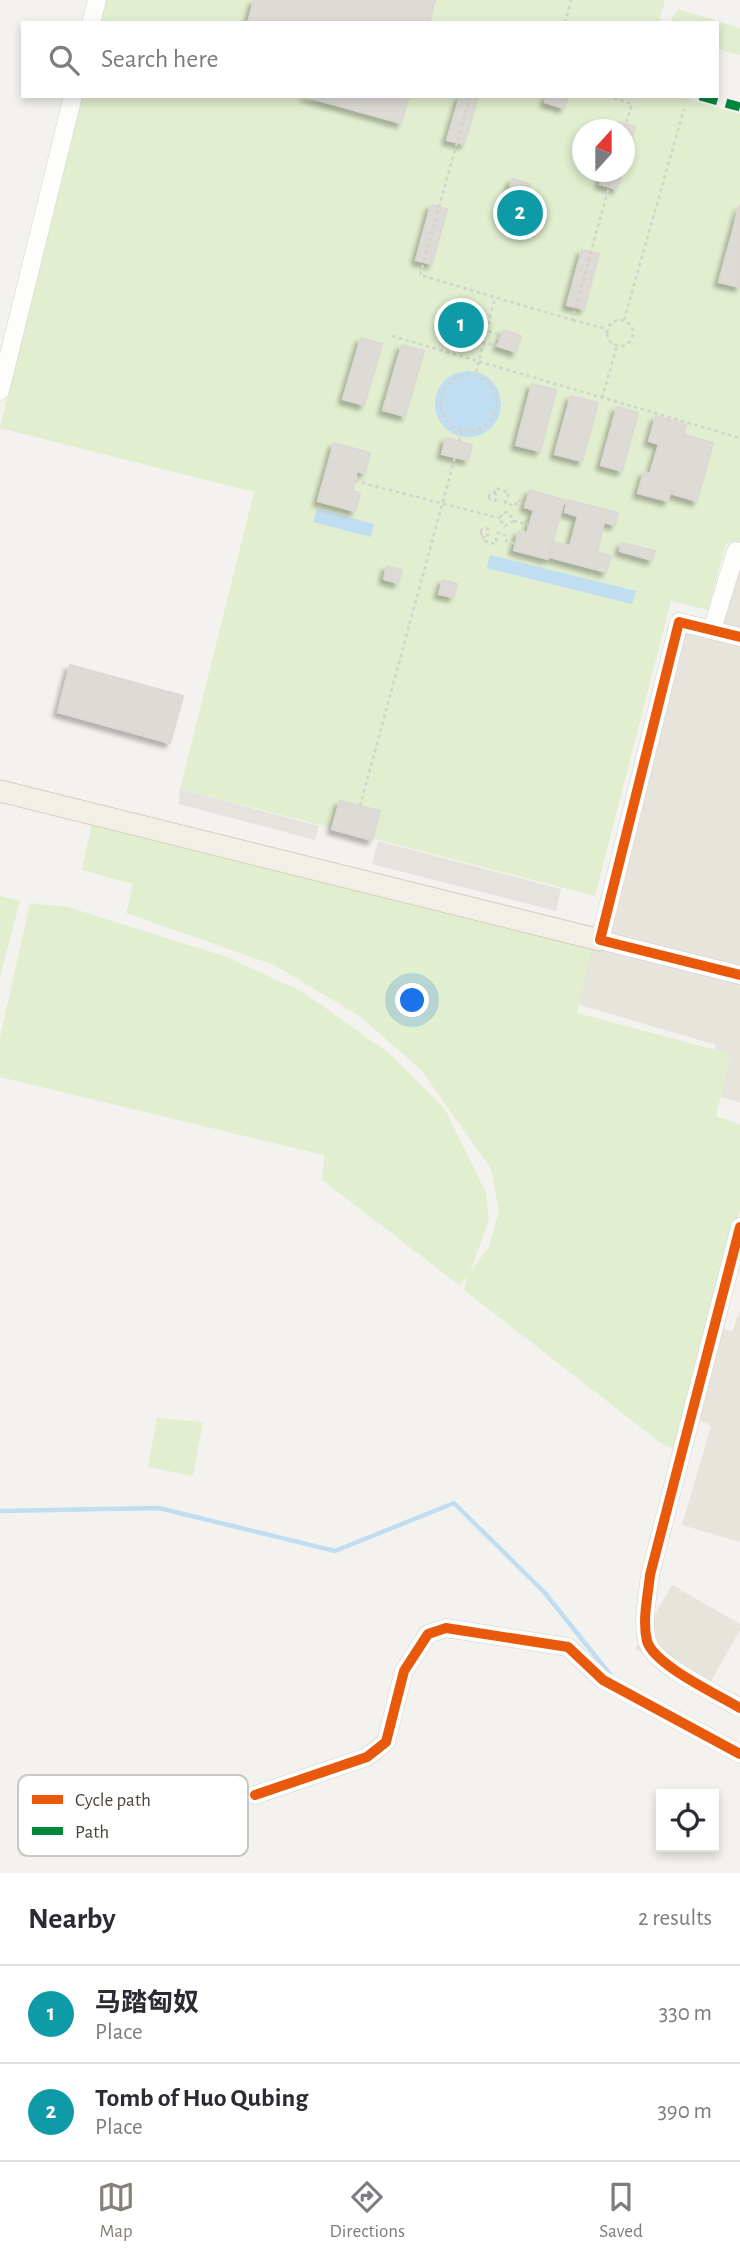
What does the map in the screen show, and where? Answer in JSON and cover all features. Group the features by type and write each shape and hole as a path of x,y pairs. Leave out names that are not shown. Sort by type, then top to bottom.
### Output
{"main road":[{"path":"0,791 600,940"}],"street":[{"path":"92,21 97,0"},
{"path":"0,391 73,98"},
{"path":"712,630 736,551 740,552"},
{"path":"740,637 679,622 600,940 740,975"},
{"path":"738,1238 650,1574 645,1626 648,1643 657,1658 740,1707"},
{"path":"255,1795 366,1757 386,1742 404,1671 428,1634 446,1628 568,1647 603,1680 740,1754"}],"path":[{"path":"566,21 571,0"},
{"path":"469,98 420,275 607,329"},
{"path":"613,98 632,104 628,119"},
{"path":"624,320 684,109"},
{"path":"572,320 610,182"},
{"path":"486,331 495,297"},
{"path":"624,320 631,326 632,339 626,345 617,346 610,342 607,329 612,322 624,320"},
{"path":"475,327 500,335 496,346 484,342 471,338 475,327"},
{"path":"392,337 740,439"},
{"path":"476,372 484,342"},
{"path":"602,398 617,346"},
{"path":"468,375 478,376 492,388 497,406 494,415 481,428 462,430 448,422 443,414 441,396 451,381 468,375"},
{"path":"459,441 462,430"},
{"path":"360,806 455,457"},
{"path":"355,481 499,517 505,527"},
{"path":"494,494 496,488 509,493 505,503 515,506 517,500 526,503"},
{"path":"499,517 508,512 510,505"},
{"path":"508,512 514,521 530,525"},
{"path":"503,534 505,527 514,521"},
{"path":"484,536 482,540 495,544 498,533 503,534 507,536 506,541 516,544"}],"shaded area":[{"path":"740,556 740,1103 704,1091 716,1045 553,997 593,930 676,616 711,623"},
{"path":"180,789 319,826 315,840 179,804"},
{"path":"378,841 561,889 556,911 372,864"},
{"path":"740,1311 740,1542 682,1525 711,1426 686,1412 709,1326 732,1331"},
{"path":"672,1585 740,1624 740,1630 706,1690 635,1649"}],"green space":[{"path":"105,0 665,0 660,21 100,21"},
{"path":"678,9 717,21 670,21"},
{"path":"719,22 740,28 740,55 719,50"},
{"path":"81,98 683,98 740,114 740,546 726,543 708,610 671,601 595,896 180,789 254,492 0,428"},
{"path":"92,822 593,943 577,1013 731,1054 716,1116 740,1124 740,1210 681,1451 662,1444 464,1290 467,1277 459,1285 322,1180 324,1155 0,1077 0,1037 30,903 68,907 227,957 303,992 390,1054 445,1109 486,1193 489,1220 470,1272 489,1247 499,1211 491,1169 422,1071 361,1017 274,965 126,913 133,884 82,870"},
{"path":"0,896 20,901 0,977"},
{"path":"157,1418 203,1422 193,1476 148,1467"}],"water":[{"path":"462,371 474,371 486,376 496,386 501,404 499,417 486,432 474,437 462,437 450,432 440,422 435,410 435,398 440,386 450,376"},
{"path":"317,509 374,524 371,537 313,522"},
{"path":"490,555 636,591 632,604 487,568"}],"building":[{"path":"254,0 435,0 430,21 249,21"},
{"path":"311,98 408,98 401,123"},
{"path":"459,98 477,98 464,144 447,140"},
{"path":"546,98 567,98 564,108 545,102"},
{"path":"512,179 530,184 527,197 509,192"},
{"path":"600,182 619,182 617,189"},
{"path":"431,205 447,209 432,264 416,260"},
{"path":"740,205 740,287 719,282"},
{"path":"582,250 599,254 584,309 567,305"},
{"path":"455,315 472,321 466,337 449,331"},
{"path":"504,330 521,336 516,352 498,346"},
{"path":"361,338 382,344 364,405 343,399"},
{"path":"402,345 424,351 405,416 383,410"},
{"path":"532,384 556,390 540,451 516,445"},
{"path":"571,396 598,403 582,461 555,454"},
{"path":"617,407 638,413 622,471 601,465"},
{"path":"656,416 686,425 683,434 713,443 697,501 670,493 668,501 638,493 644,472 650,474 659,444 649,441"},
{"path":"446,438 472,445 468,460 442,454"},
{"path":"334,443 370,453 365,473 357,471 352,491 360,493 355,511 318,501"},
{"path":"530,490 564,500 548,559 514,550 519,531 527,533 534,510 525,507"},
{"path":"568,500 618,513 615,525 604,522 597,552 611,556 606,572 550,557 554,542 570,546 578,516 565,512"},
{"path":"622,543 655,551 652,560 620,551"},
{"path":"387,566 402,570 398,583 384,579"},
{"path":"443,580 457,584 453,597 439,594"},
{"path":"70,665 183,696 170,743 58,712"},
{"path":"340,801 380,811 372,840 332,829"}],"waterway":[{"path":"0,1511 159,1508 335,1551 454,1503 545,1593 613,1678"}],"marked path":[{"path":"707,98 740,107"}],"cycle path":[{"path":"740,637 679,622 600,940 740,975"},
{"path":"740,1227 650,1575 645,1625 647,1641 661,1660 740,1708"},
{"path":"255,1795 367,1757 386,1742 404,1671 428,1634 446,1628 568,1647 603,1680 740,1754"}],"place":[{"name":"Tomb of Huo Qubing","path":"520,213"},
{"name":"马踏匈奴","path":"461,325"}]}
